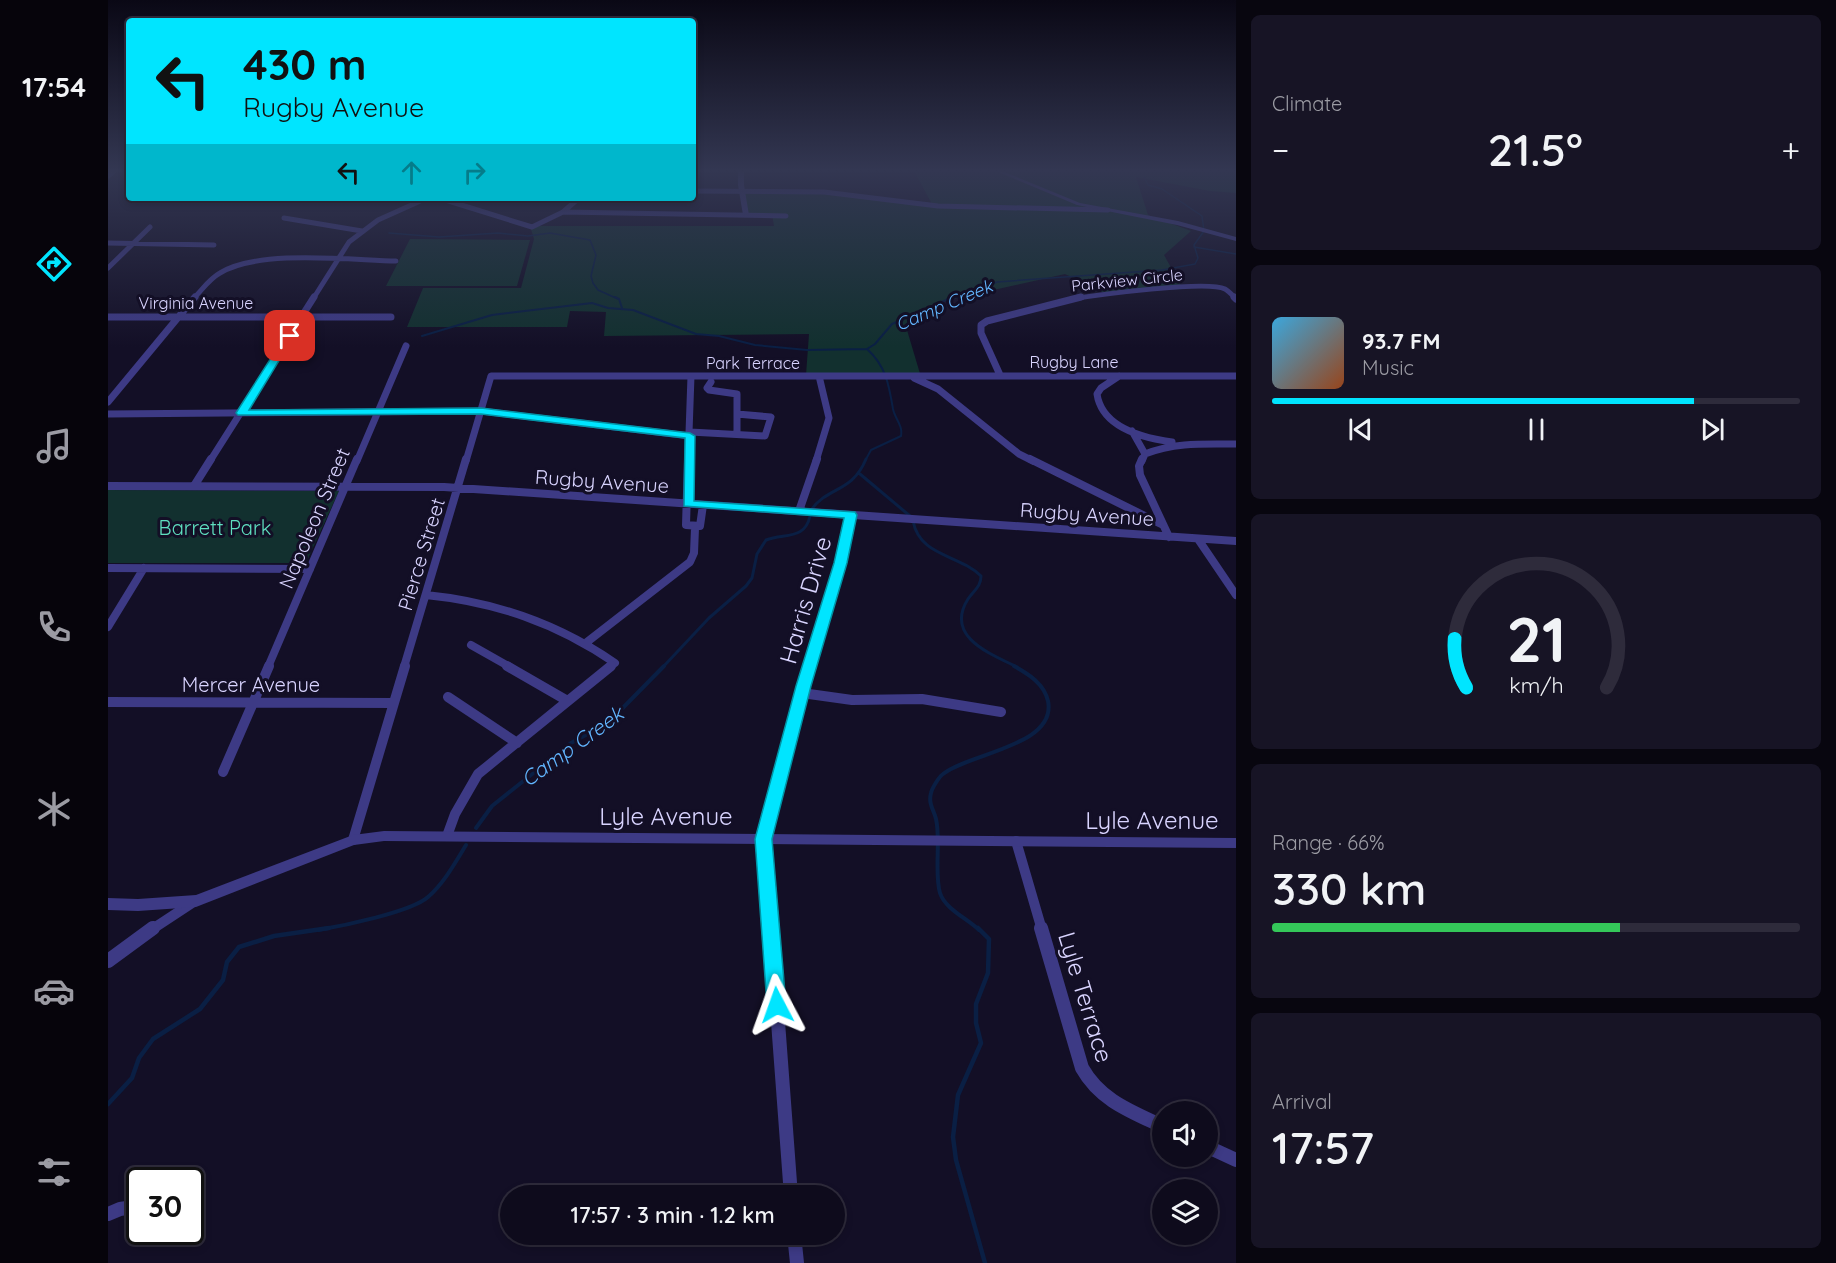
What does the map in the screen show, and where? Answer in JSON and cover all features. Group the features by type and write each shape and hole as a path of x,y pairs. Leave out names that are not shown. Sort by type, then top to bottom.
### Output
{"street":[{"path":"108,267 147,230"},
{"path":"356,230 362,231"},
{"path":"1203,230 1236,239"},
{"path":"194,486 337,260 349,242 362,231"},
{"path":"108,243 214,245"},
{"path":"108,402 177,317 222,271 248,262 396,261"},
{"name":"Parkview Circle","path":"1000,375 981,333 981,325 987,321 1089,295 1188,287 1225,289 1236,299"},
{"name":"Virginia Avenue","path":"108,317 391,317"},
{"name":"Napoleon Street","path":"223,772 406,346"},
{"name":"Pierce Street","path":"353,840 491,376 594,376"},
{"name":"Park Terrace","path":"594,376 911,376"},
{"path":"691,376 686,525 695,528 700,526 703,505"},
{"name":"Harris Drive","path":"799,511 828,427 829,418 819,376"},
{"path":"911,376 938,389 1019,454 1161,524"},
{"name":"Rugby Lane","path":"911,376 1236,376"},
{"path":"1119,376 1101,388 1097,400 1104,414 1132,431 1177,444 1236,444"},
{"path":"711,382 707,388 709,390 736,394 737,434"},
{"path":"108,414 481,411 690,434 765,436 771,417 737,414"},
{"path":"1132,431 1145,454"},
{"path":"1169,537 1140,475 1139,466 1145,454 1177,444"},
{"name":"Rugby Avenue","path":"108,486 458,488 1236,541"},
{"name":"Harris Drive","path":"790,1185 764,839 802,693 841,563 851,515"},
{"path":"587,642 690,562 694,553 695,528"},
{"path":"1198,539 1236,595"},
{"path":"108,568 310,568"},
{"path":"108,627 144,568"},
{"path":"426,596 451,597 505,607 587,642 615,663 566,700 478,774 455,814 447,836"},
{"path":"471,645 566,700"},
{"path":"802,693 852,700 898,697 922,699 958,703 1001,712"},
{"path":"448,697 517,743"},
{"name":"Mercer Avenue","path":"108,702 394,703"},
{"name":"Lyle Avenue","path":"108,904 138,905 195,901 353,840 384,836 1236,843"},
{"name":"Lyle Terrace","path":"1016,841 1087,1080 1096,1091 1112,1102 1152,1121"},
{"path":"108,961 167,918 195,901"},
{"path":"1218,1152 1236,1160"},
{"path":"108,1214 126,1208"},
{"path":"795,1245 797,1263"}],"green space":[{"path":"531,230 1191,231 1164,255 1183,289 1105,293 1065,274 940,302 907,330 921,377 806,375 809,334 604,336 606,312 570,311 567,327 407,327 423,288 521,288 534,239"},
{"path":"410,239 530,240 517,286 386,286"},
{"name":"Barrett Park","path":"108,490 339,491 306,563 108,563"}],"waterway":[{"name":"Camp Creek","path":"1195,247 1204,230"},
{"path":"389,233 439,237 498,233 528,236 550,233 590,240 596,255 591,276 593,283 598,290 618,299"},
{"name":"Camp Creek","path":"950,299 976,292 997,282 1162,270 1195,264 1198,258 1195,247"},
{"path":"1195,247 1236,254"},
{"path":"615,297 619,299 622,308"},
{"name":"Camp Creek","path":"867,349 875,344 892,324 953,297"},
{"path":"422,336 492,315 592,303 608,308 633,310 696,334 719,336 755,345 807,350 867,349"},
{"name":"Camp Creek","path":"865,461 871,450 901,436 886,376 879,362 867,349"},
{"name":"Camp Creek","path":"811,510 818,502 854,478 866,459"},
{"path":"860,474 910,516"},
{"name":"Camp Creek","path":"663,667 709,618 746,586 752,578 757,554 766,540 799,532 804,529 810,516"},
{"path":"913,521 923,542 981,576 978,586 962,612 962,624 966,634 984,650 1017,667"},
{"name":"Camp Creek","path":"476,828 492,806 571,743 608,723 664,666"},
{"path":"979,930 952,909 940,893 937,827 930,797 934,786 943,774 1026,738 1039,728 1047,716 1048,701 1043,689 1030,676 1014,666"},
{"name":"Camp Creek","path":"325,929 376,918 419,903 439,886 466,845"},
{"path":"978,928 989,939 988,973 976,1004 976,1023 981,1043 958,1095 953,1137 956,1160 985,1263"},
{"name":"Camp Creek","path":"108,1104 132,1078 139,1058 153,1039 200,1009 223,980 227,962 239,947 274,936 325,929"},
{"name":"Camp Creek","path":"318,930 325,929"}],"route":[{"path":"290,336 242,413 481,411 690,436 688,504 851,515 841,563 804,686 764,839 777,1005"}]}
